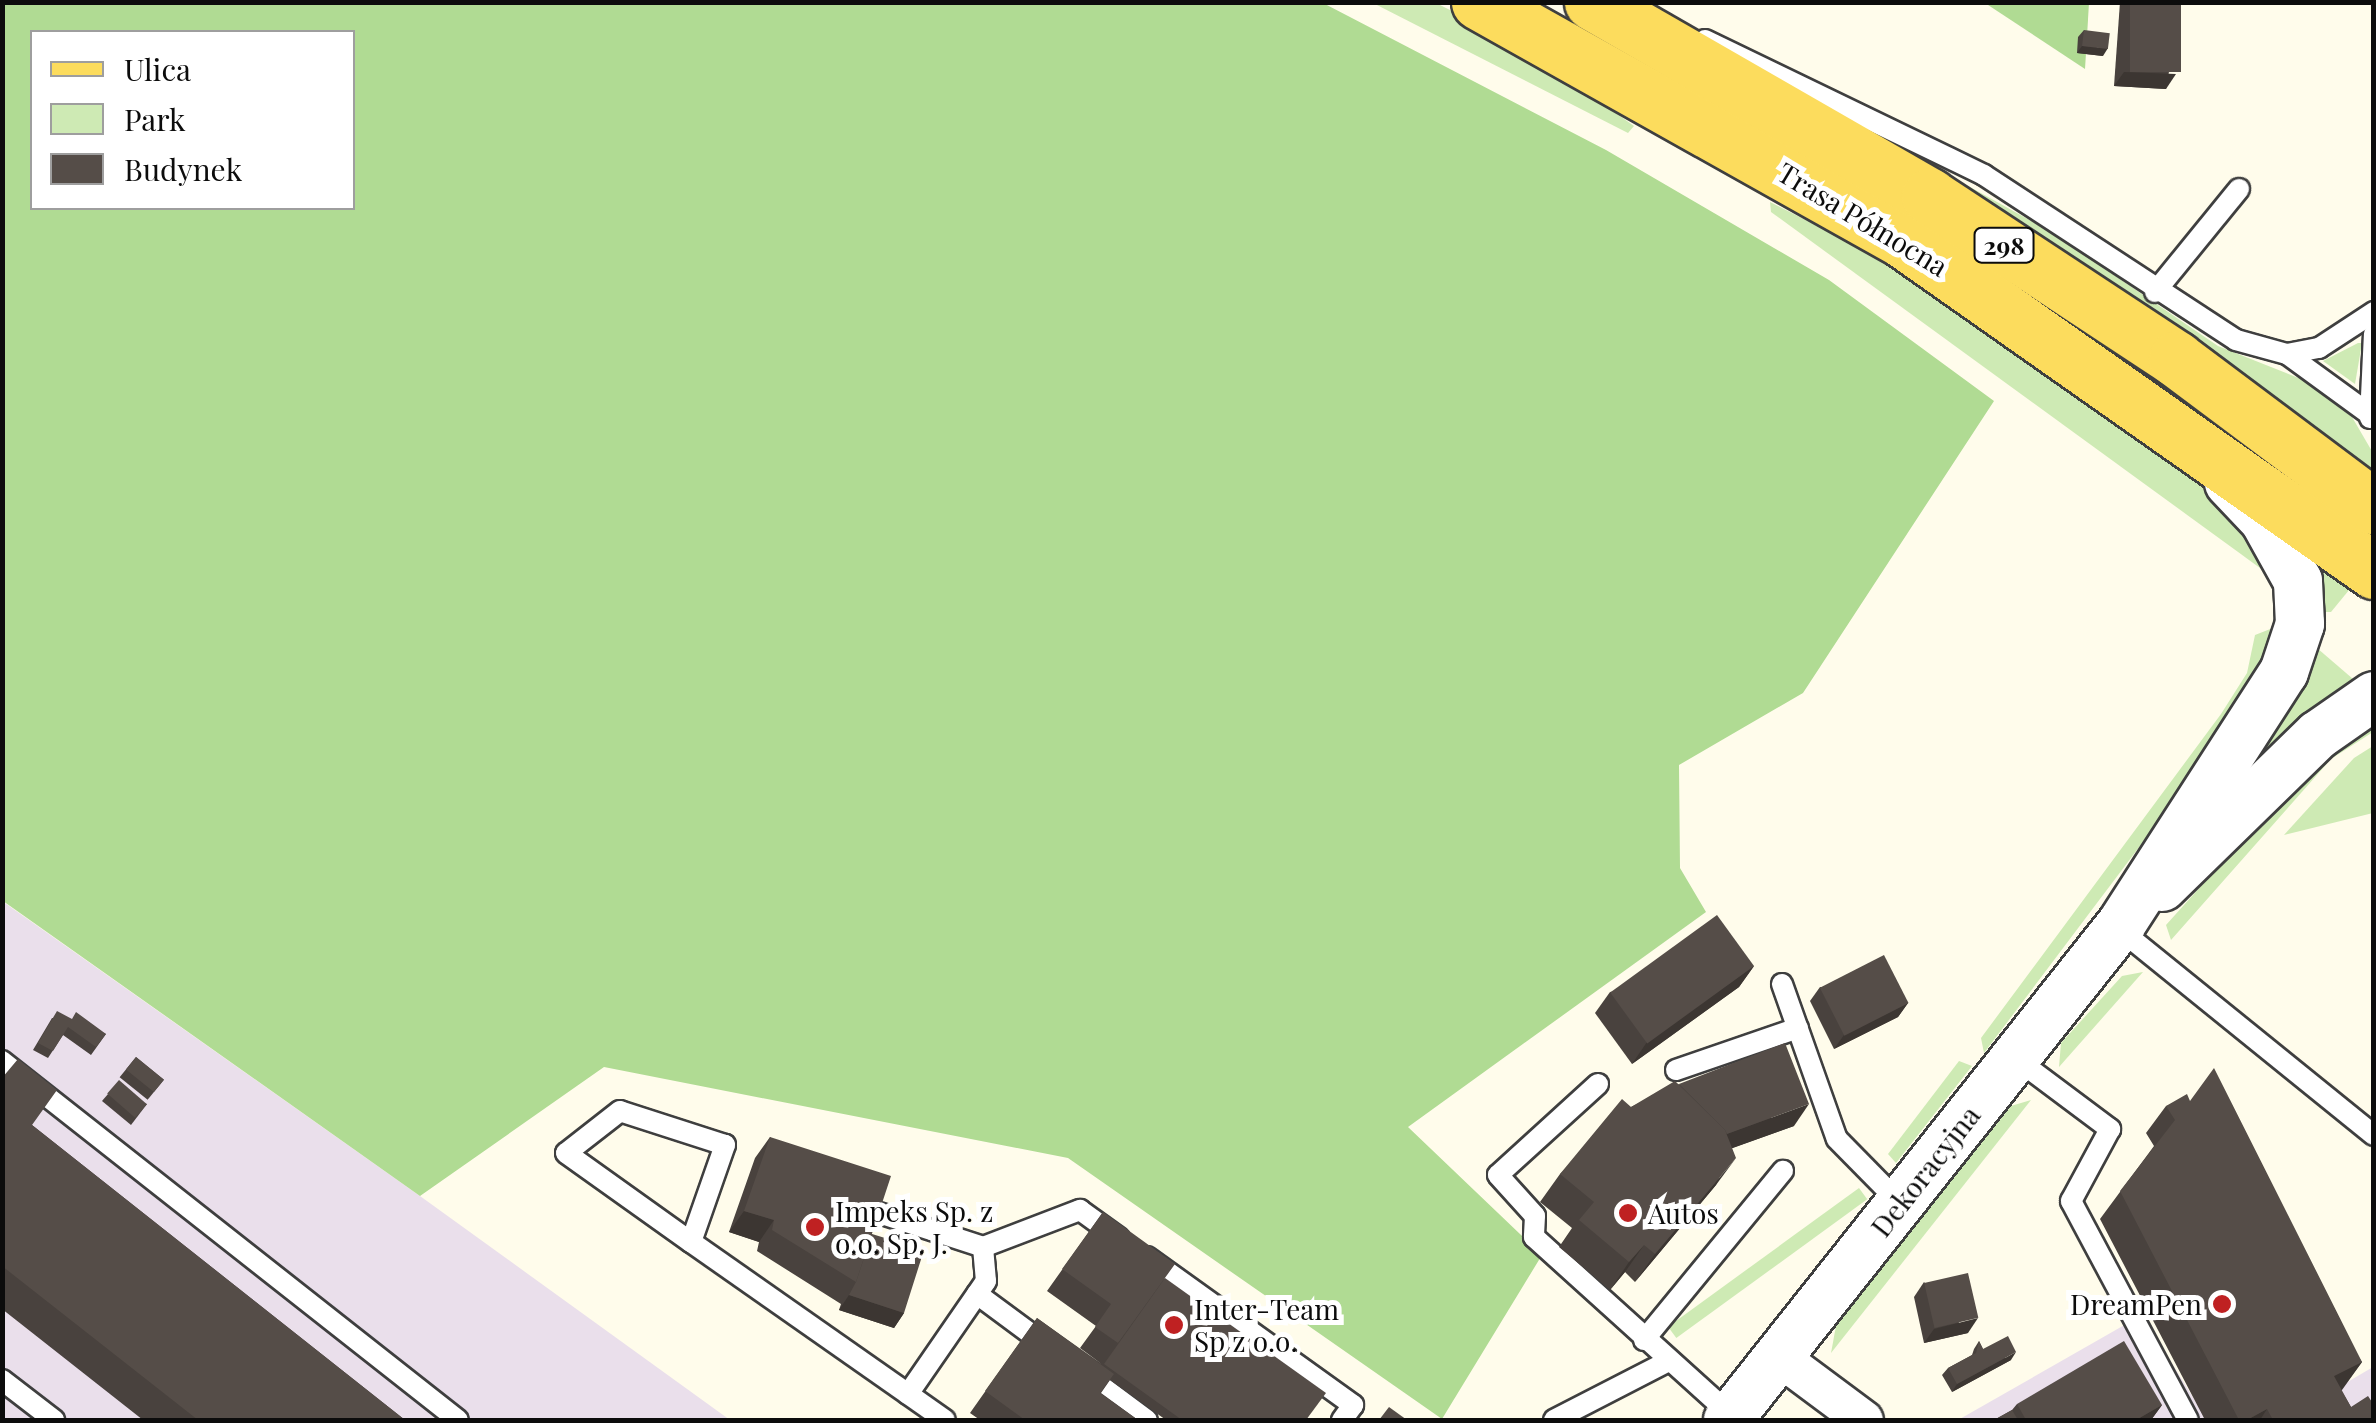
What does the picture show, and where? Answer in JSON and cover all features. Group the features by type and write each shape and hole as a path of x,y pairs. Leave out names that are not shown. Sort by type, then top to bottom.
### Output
{"main road":[{"name":"Trasa Północna","path":"1479,2 1904,240 2167,420 2374,572"},
{"name":"Trasa Północna","path":"1603,8 1930,196 2176,360 2374,507"}],"street":[{"name":"Dekoracyjna","path":"1730,1418 2120,926 2269,698 2300,624 2298,581 2264,520 2167,420"},
{"name":"Dekoracyjna","path":"2120,926 2264,796 2318,735 2374,696"},
{"path":"1778,1356 1864,1420"}],"lane":[{"path":"1603,8 1719,44 1984,175 2156,292 2236,340 2287,354 2370,419"},
{"path":"2156,292 2239,189"},
{"path":"2287,354 2319,348 2374,312"},
{"path":"2370,419 2374,334"},
{"path":"2120,926 2374,1135"},
{"path":"1782,984 1836,1139 1900,1203"},
{"path":"1676,1070 1798,1028"},
{"path":"2016,1058 2110,1129 2071,1201 2188,1420"},
{"path":"2,1062 458,1420"},
{"path":"1598,1084 1498,1175 1535,1216 1534,1237 1730,1418"},
{"path":"692,1242 725,1145 620,1111 566,1153 692,1242 945,1420"},
{"path":"1644,1340 1782,1171"},
{"path":"879,1214 983,1247 1080,1210 1353,1405 1342,1420"},
{"path":"908,1394 977,1294 983,1247"},
{"path":"977,1294 1148,1420"},
{"path":"1554,1420 1667,1362"},
{"path":"2,1380 54,1420"}],"shaded area":[{"path":"2,901 420,1196 730,1420 3,1420"},
{"name":"DreamPen","path":"2142,1315 2207,1420 1958,1420"},
{"path":"2373,1367 2373,1420 2283,1420"}],"green space":[{"path":"3,3 1323,3 1606,150 1829,280 1994,401 1803,693 1679,765 1680,868 1706,912 1408,1127 1542,1255 1442,1419 1068,1158 604,1067 420,1196 3,901"},
{"path":"1373,3 1436,3 1520,45 1634,126 1628,133"},
{"path":"1985,3 2089,3 2085,69"},
{"path":"1853,122 2051,232 2218,346 2301,379 2352,417 2373,453 2373,483"},
{"path":"1770,202 1916,276 2188,476 2223,503 2282,584 1771,212"},
{"path":"2362,343 2355,384 2323,361"},
{"path":"2305,546 2354,584 2331,612 2323,612"},
{"path":"2283,624 2268,676 1984,1053 1981,1038 2221,714 2247,673 2255,635"},
{"path":"2310,642 2360,685 2228,803"},
{"path":"2373,710 2373,732 2331,759 2171,940 2166,925 2326,747"},
{"path":"2373,746 2373,813 2284,835 2354,758"},
{"path":"2143,972 2059,1067 2061,1043 2122,976"},
{"path":"1959,1061 1972,1066 1896,1163 1888,1154"},
{"path":"2031,1100 1831,1353 1836,1326 2011,1106"},
{"path":"1859,1188 1867,1199 1676,1338 1668,1327"}],"building":[{"path":"2130,2 2181,2 2181,72 2130,72"},
{"path":"2084,30 2110,33 2108,49 2082,46"},
{"path":"1717,915 1754,966 1647,1044 1610,993"},
{"path":"1884,955 1909,1003 1844,1036 1820,988"},
{"path":"57,1011 72,1019 76,1012 106,1034 96,1047 68,1027 53,1051 38,1043"},
{"path":"1785,1043 1809,1104 1727,1134 1679,1084"},
{"path":"136,1057 164,1080 154,1092 126,1069"},
{"path":"18,1059 57,1090 32,1125 405,1420 198,1420 2,1266 2,1078"},
{"name":"DreamPen","path":"2214,1068 2362,1362 2334,1376 2351,1407 2368,1396 2374,1405 2374,1420 2273,1420 2267,1409 2239,1420 2120,1191 2175,1120 2166,1106 2187,1094 2190,1101"},
{"path":"119,1080 147,1104 135,1118 107,1094"},
{"path":"1675,1081 1725,1130 1736,1158 1655,1254 1644,1245 1629,1262 1579,1220 1594,1202 1560,1174 1622,1099 1631,1107"},
{"path":"770,1137 891,1176 856,1282 772,1230 774,1220 744,1211"},
{"path":"1103,1212 1175,1264 1118,1343 1095,1327 1111,1304 1062,1269"},
{"path":"872,1234 924,1250 904,1313 849,1295"},
{"path":"1968,1273 1978,1318 1935,1328 1924,1283"},
{"name":"Inter-Team Sp z o.o.","path":"1165,1278 1326,1393 1306,1420 1182,1420 1104,1364"},
{"path":"1037,1318 1114,1374 1100,1393 1138,1420 1025,1420 985,1391"},
{"path":"2008,1336 2016,1352 1957,1384 1948,1368 1976,1353 1979,1341 1983,1349"},
{"path":"2124,1341 2162,1405 2136,1420 2026,1420 2017,1404"},
{"path":"1389,1407 1407,1420 1379,1420"},
{"path":"2012,1410 2018,1420 1994,1420"}],"place":[{"name":"Autos","path":"1628,1213"},
{"name":"Impeks Sp. z o.o. Sp. J.","path":"815,1227"},
{"name":"DreamPen","path":"2222,1304"},
{"name":"Inter-Team Sp z o.o.","path":"1174,1325"}]}
